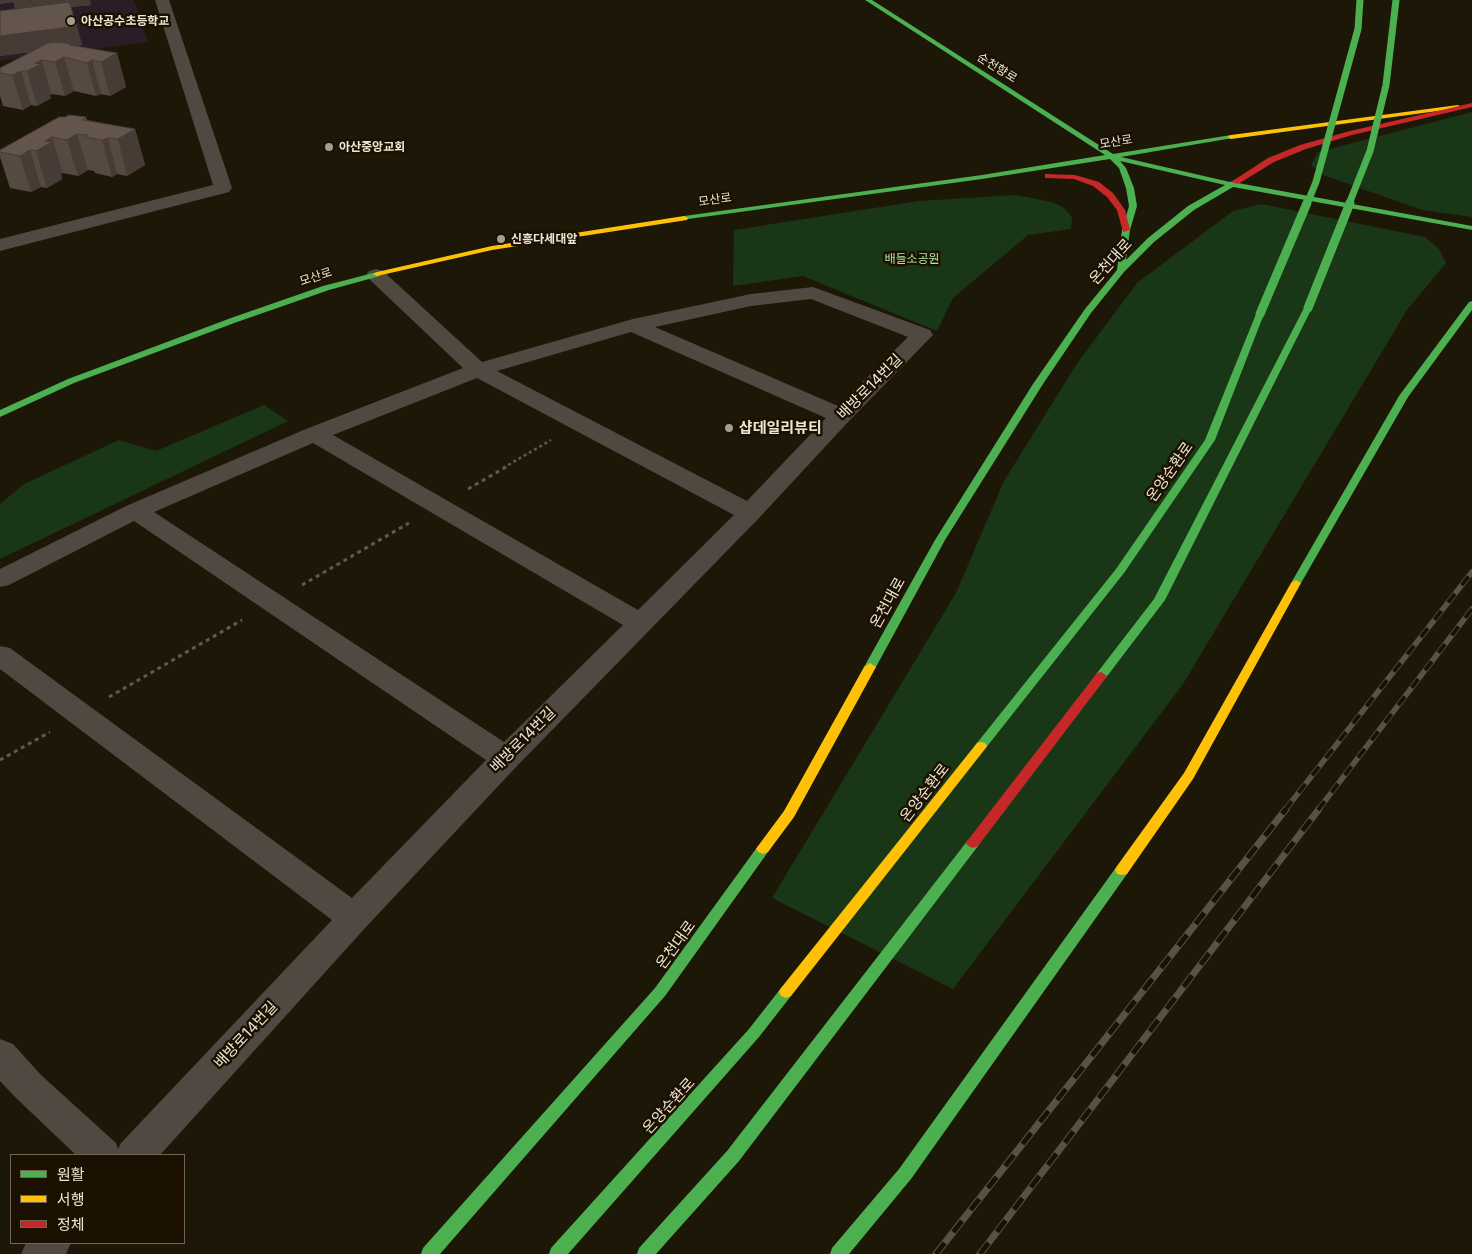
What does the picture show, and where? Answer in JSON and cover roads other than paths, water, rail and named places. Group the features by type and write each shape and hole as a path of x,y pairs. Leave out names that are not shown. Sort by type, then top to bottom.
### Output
{"main road":[{"name":"순천향로","path":"868,0 1113,157"},
{"name":"온양순환로","path":"557,1254 754,1033 1120,571 1210,440 1260,314 1316,182 1358,30 1360,0"},
{"path":"645,1254 739,1148 1159,600 1308,308 1370,151 1386,84 1396,0"},
{"name":"온천대로","path":"429,1254 660,992 790,814 940,540 1038,384 1088,310 1121,270 1151,240 1191,208 1272,160 1303,147 1350,133 1472,105"},
{"name":"모산로","path":"0,414 71,381 326,288 376,274 492,248 586,232 1113,157 1255,133 1458,107"},
{"path":"1113,157 1230,184 1472,228"},
{"path":"1113,157 1122,168 1130,188 1133,206 1126,230 1121,270"},
{"path":"982,176 1030,174 1075,177 1096,184 1110,195 1121,210 1126,230"},
{"path":"838,1254 905,1174 1189,776 1299,578 1404,396 1472,304"}],"street":[{"path":"0,245 223,188 162,0"},
{"path":"376,274 478,370 750,513"},
{"name":"배방로14번길","path":"136,1154 354,918 506,758 750,513 841,416 922,336 812,293 751,300 633,325"},
{"path":"0,579 135,512 314,434 478,370 633,325 841,416"},
{"path":"314,434 640,623"},
{"path":"135,512 506,758"},
{"path":"0,655 354,918"},
{"path":"0,1055 28,1086 101,1154"},
{"path":"41,1254 51,1244"}],"railway":[{"path":"1285,810 1472,572"},
{"path":"1318,810 1472,609"},
{"path":"936,1254 1286,809"},
{"path":"980,1254 1319,809"}],"place":[{"name":"아산공수초등학교","path":"71,21"},
{"name":"아산중앙교회","path":"329,147"},
{"name":"신흥다세대앞","path":"501,239"},
{"name":"샵데일리뷰티","path":"729,428"}],"park label":[{"name":"배들소공원","path":"912,259"}]}
